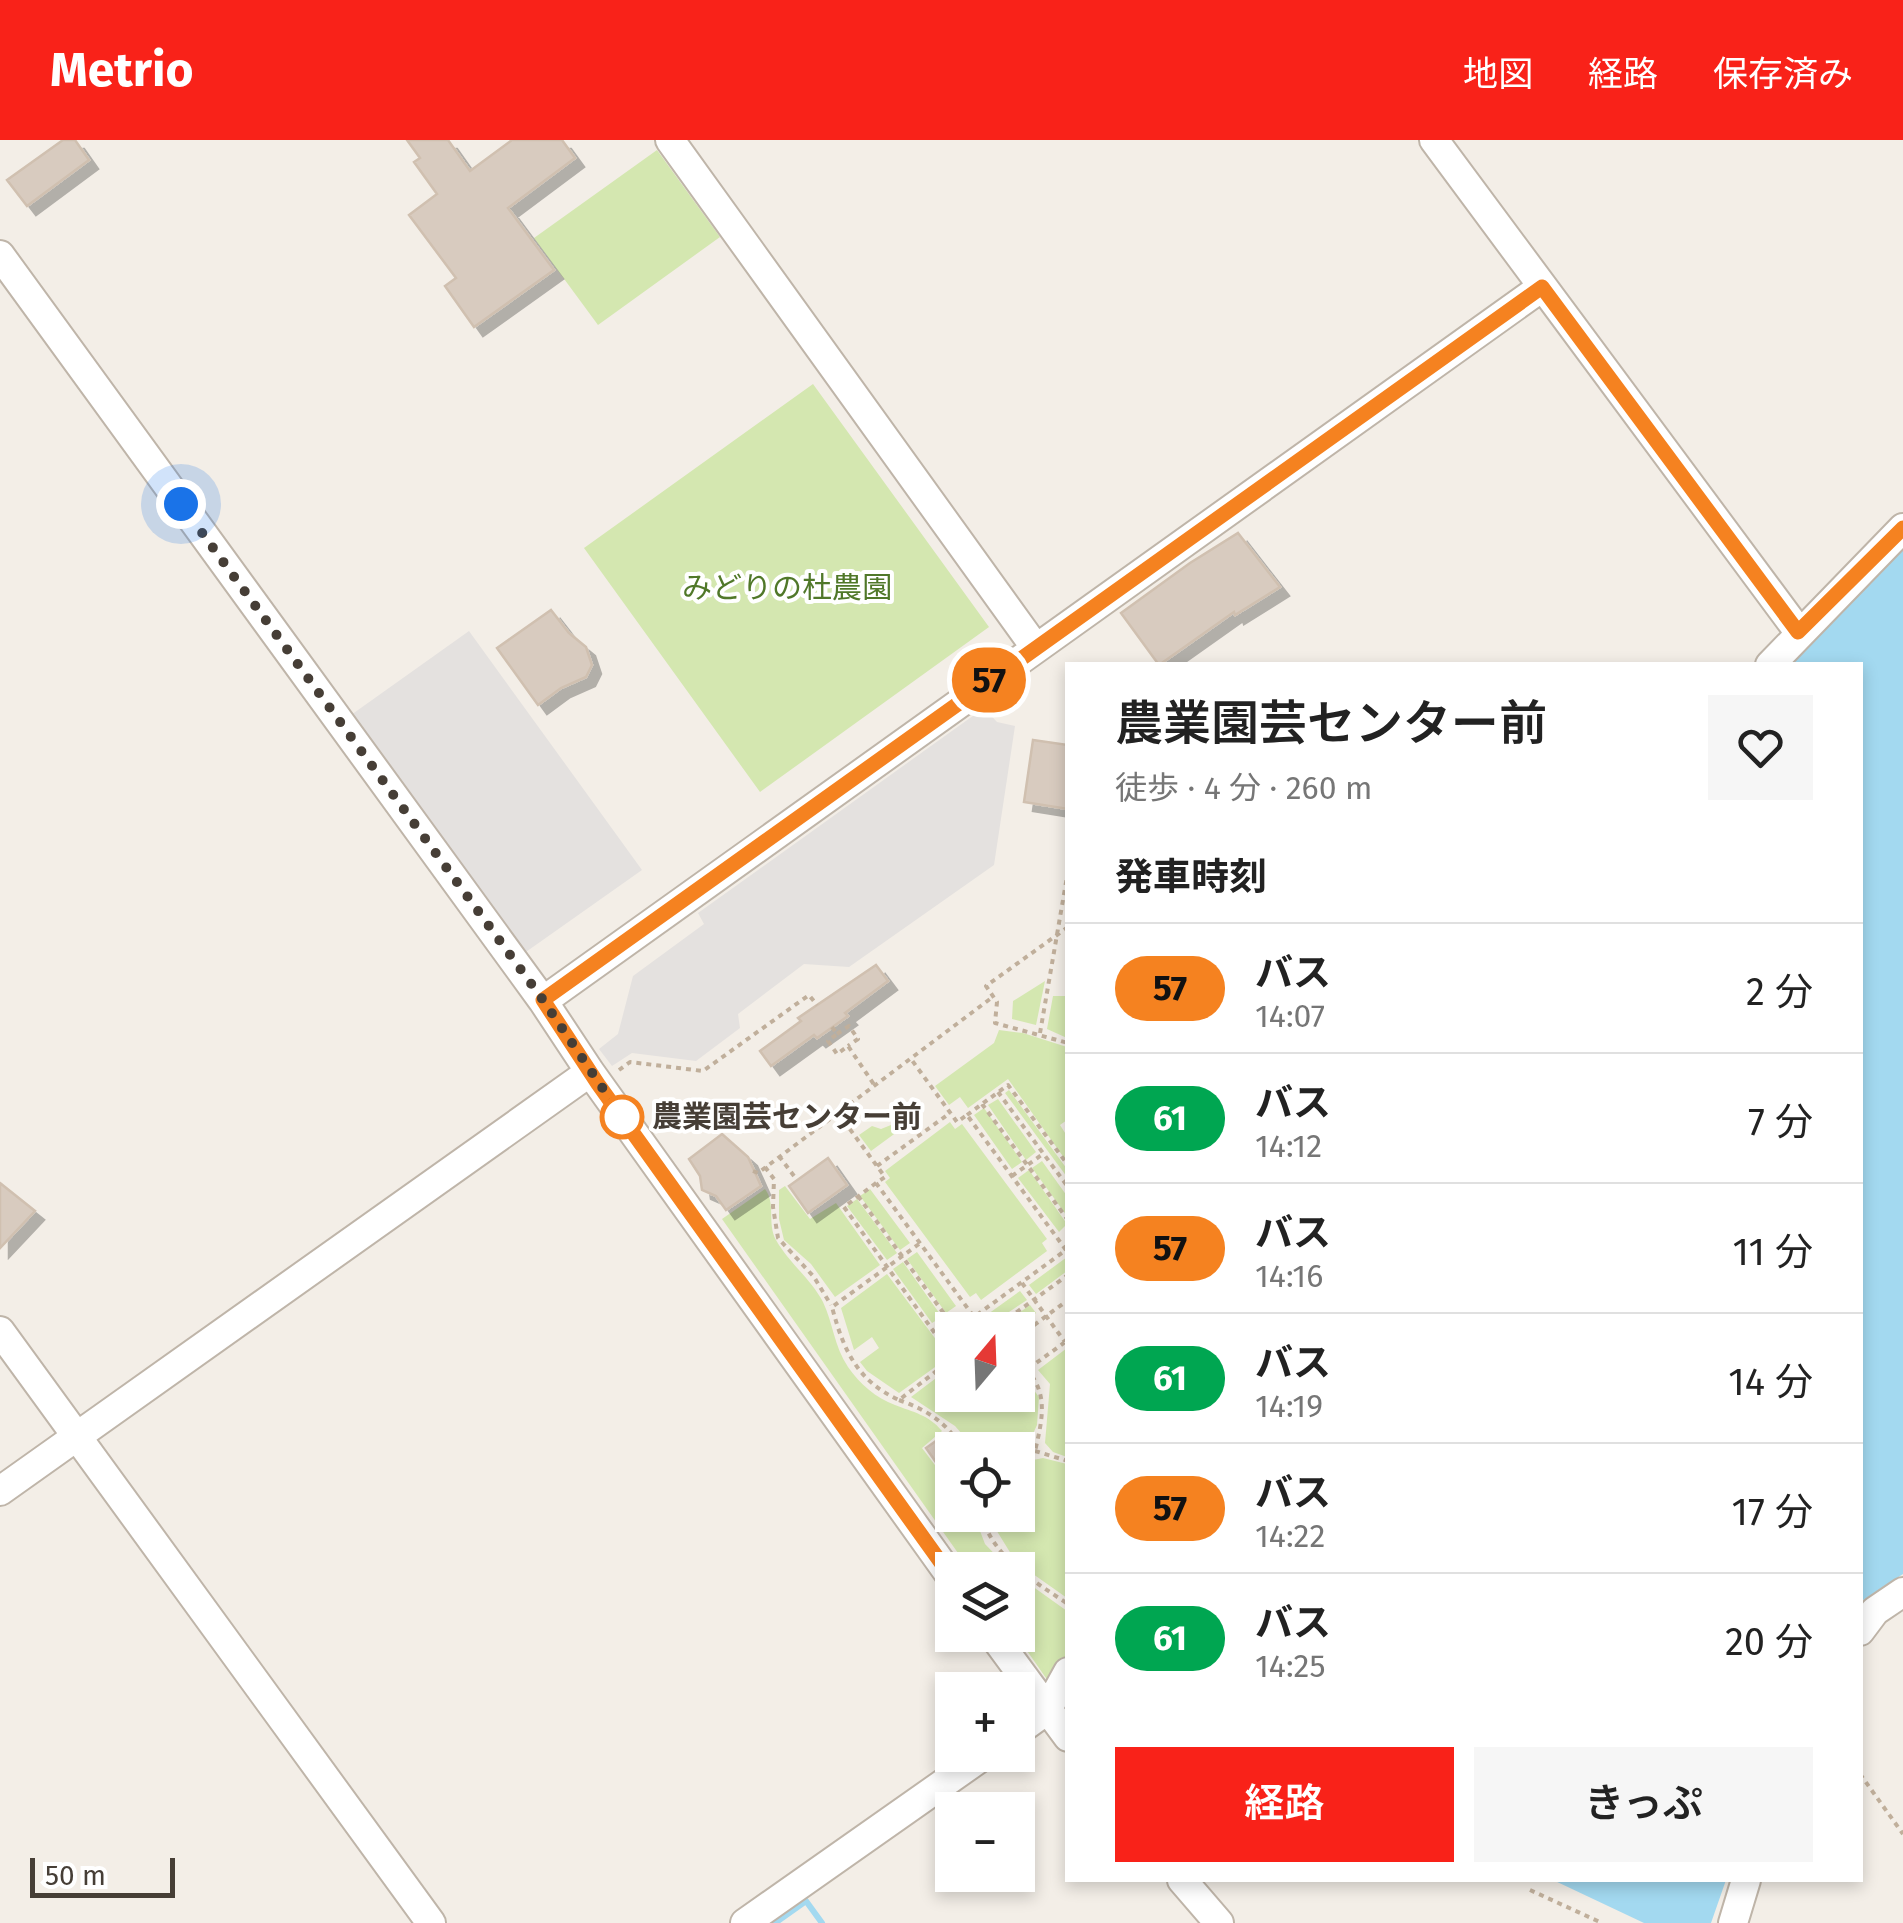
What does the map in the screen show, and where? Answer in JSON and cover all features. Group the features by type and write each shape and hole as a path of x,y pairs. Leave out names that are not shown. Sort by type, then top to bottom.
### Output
{"street":[{"path":"670,140 1035,647"},
{"path":"1434,140 1798,632"},
{"path":"0,256 543,1000 594,1078 935,1554"},
{"path":"543,1000 1542,287"},
{"path":"1773,662 1903,528"},
{"path":"0,1491 594,1078"},
{"path":"0,1332 430,1923"},
{"path":"1863,1627 1875,1611 1903,1592"},
{"path":"1005,1652 1065,1733"},
{"path":"1035,1719 1047,1710 1065,1677"},
{"path":"746,1923 960,1772"},
{"path":"1184,1882 1219,1923"},
{"path":"1733,1923 1745,1882"}],"path":[{"path":"1040,1034 1065,890"},
{"path":"1065,928 986,986 994,996 996,1023 1065,1043"},
{"path":"594,1078 630,1062 703,1071 809,995 816,1005"},
{"path":"753,1171 758,1173 994,996"},
{"path":"849,1026 858,1039 848,1046 837,1054 828,1041 849,1026"},
{"path":"832,1028 838,1034"},
{"path":"848,1046 875,1086"},
{"path":"911,1059 957,1122 1008,1085 1065,1162"},
{"path":"998,1092 1065,1183"},
{"path":"982,1104 1065,1216"},
{"path":"838,1113 884,1177 844,1207 935,1334"},
{"path":"877,1166 950,1113"},
{"path":"967,1115 1065,1248"},
{"path":"1012,1176 1043,1154"},
{"path":"779,1156 797,1180"},
{"path":"765,1167 774,1179 778,1238 814,1277 832,1307 843,1345 861,1374 874,1386 921,1408 951,1432"},
{"path":"876,1183 970,1312"},
{"path":"858,1196 943,1312"},
{"path":"1059,1240 1065,1236"},
{"path":"832,1307 920,1244"},
{"path":"982,1312 1065,1251"},
{"path":"1017,1312 1065,1277"},
{"path":"1022,1283 1065,1340"},
{"path":"1035,1324 1065,1302"},
{"path":"1035,1364 1065,1342"},
{"path":"899,1400 935,1371"},
{"path":"1035,1379 1043,1401 1035,1445"},
{"path":"1035,1451 1065,1460"},
{"path":"986,1532 1008,1560 1065,1602"},
{"path":"1863,1778 1903,1834"},
{"path":"1530,1890 1602,1923"}],"green space":[{"path":"657,150 720,237 598,325 534,238"},
{"name":"みどりの杜農園","path":"813,384 989,627 760,792 584,548"},
{"path":"1045,981 1036,1025 1012,1019 1013,1001"},
{"path":"1053,996 1065,996 1065,1037 1047,1029"},
{"path":"999,1030 1065,1046 1065,1121 1060,1125 1065,1133 1065,1159 1008,1079 968,1108 960,1097 949,1105 935,1086 994,1043"},
{"path":"1009,1090 1065,1166 1065,1174 1005,1093"},
{"path":"998,1099 1036,1152 1026,1160 988,1105"},
{"path":"984,1108 1022,1162 1012,1169 974,1115"},
{"path":"950,1122 955,1129 962,1124 1047,1239 1042,1243 1047,1251 981,1300 976,1293 970,1297 885,1182 890,1178 885,1171"},
{"path":"896,1123 901,1129 871,1151 859,1135 872,1126 881,1129"},
{"path":"1042,1161 1065,1193 1065,1213 1032,1168"},
{"path":"1029,1170 1065,1221 1059,1232 1018,1178"},
{"path":"785,1186 810,1219 836,1203 880,1265 835,1297 811,1264 784,1240 779,1190"},
{"path":"765,1189 776,1240 823,1302 848,1367 875,1394 926,1418 942,1431 935,1432 935,1437 922,1448 935,1465 935,1520 722,1219"},
{"path":"870,1189 910,1243 900,1250 860,1196"},
{"path":"857,1199 897,1253 887,1260 847,1206"},
{"path":"917,1252 956,1306 945,1312 907,1259"},
{"path":"1065,1258 1065,1272 1036,1294 1029,1285"},
{"path":"903,1262 938,1312 935,1312 935,1321 932,1323 893,1269"},
{"path":"887,1274 935,1338 935,1367 899,1393 860,1362 879,1348 872,1337 854,1350 841,1308"},
{"path":"1020,1291 1027,1300 1009,1312 991,1312"},
{"path":"1065,1350 1065,1456 1053,1452 1045,1443 1050,1384 1038,1370"},
{"path":"935,1379 935,1412 1035,1412 1035,1392 1039,1397 1037,1425 1034,1432 960,1432 911,1397"},
{"path":"1035,1460 1065,1464 1065,1597 1035,1575 1035,1552 1010,1552 997,1532 1035,1532"},
{"path":"943,1532 980,1532 993,1552 957,1552"},
{"path":"1035,1588 1065,1610 1065,1665 1053,1688 1028,1652 1035,1652"}],"shaded area":[{"path":"469,631 642,870 523,954 351,715"},
{"path":"984,708 997,722 1015,726 994,865 849,967 804,964 738,1014 740,1028 696,1061 632,1053 612,1066 599,1049 618,1034 633,976 704,924 698,913"}],"water":[{"path":"1903,549 1903,1574 1863,1600 1863,662 1790,662"},
{"path":"1557,1882 1725,1882 1711,1923 1644,1923"}],"building":[{"path":"63,140 75,140 89,160 27,206 7,180"},
{"path":"407,140 448,140 470,171 512,140 562,140 575,158 508,208 554,270 474,327 445,286 456,278 409,215 437,194 414,162 420,158"},
{"path":"1238,533 1280,587 1235,615 1234,612 1163,662 1157,662 1121,613"},
{"path":"551,610 586,647 592,665 586,677 561,688 538,705 497,648"},
{"path":"1033,740 1065,745 1065,809 1024,802"},
{"path":"876,965 888,981 845,1013 848,1016 771,1066 760,1051 801,1021 798,1018"},
{"path":"722,1134 748,1157 761,1186 726,1210 716,1196 702,1190 700,1176 689,1159"},
{"path":"828,1158 847,1185 808,1213 789,1186"},
{"path":"0,1183 35,1211 0,1248"},
{"path":"935,1442 935,1461 926,1448"}],"waterway":[{"path":"775,1923 806,1901 822,1923"}],"bus line":[{"name":"57","path":"935,1554 598,1084 543,1000 1542,287 1798,632 1903,528"}],"place":[{"name":"農業園芸センター前","path":"622,1117"}],"route":[{"path":"181,504 543,1000 622,1117"}]}
